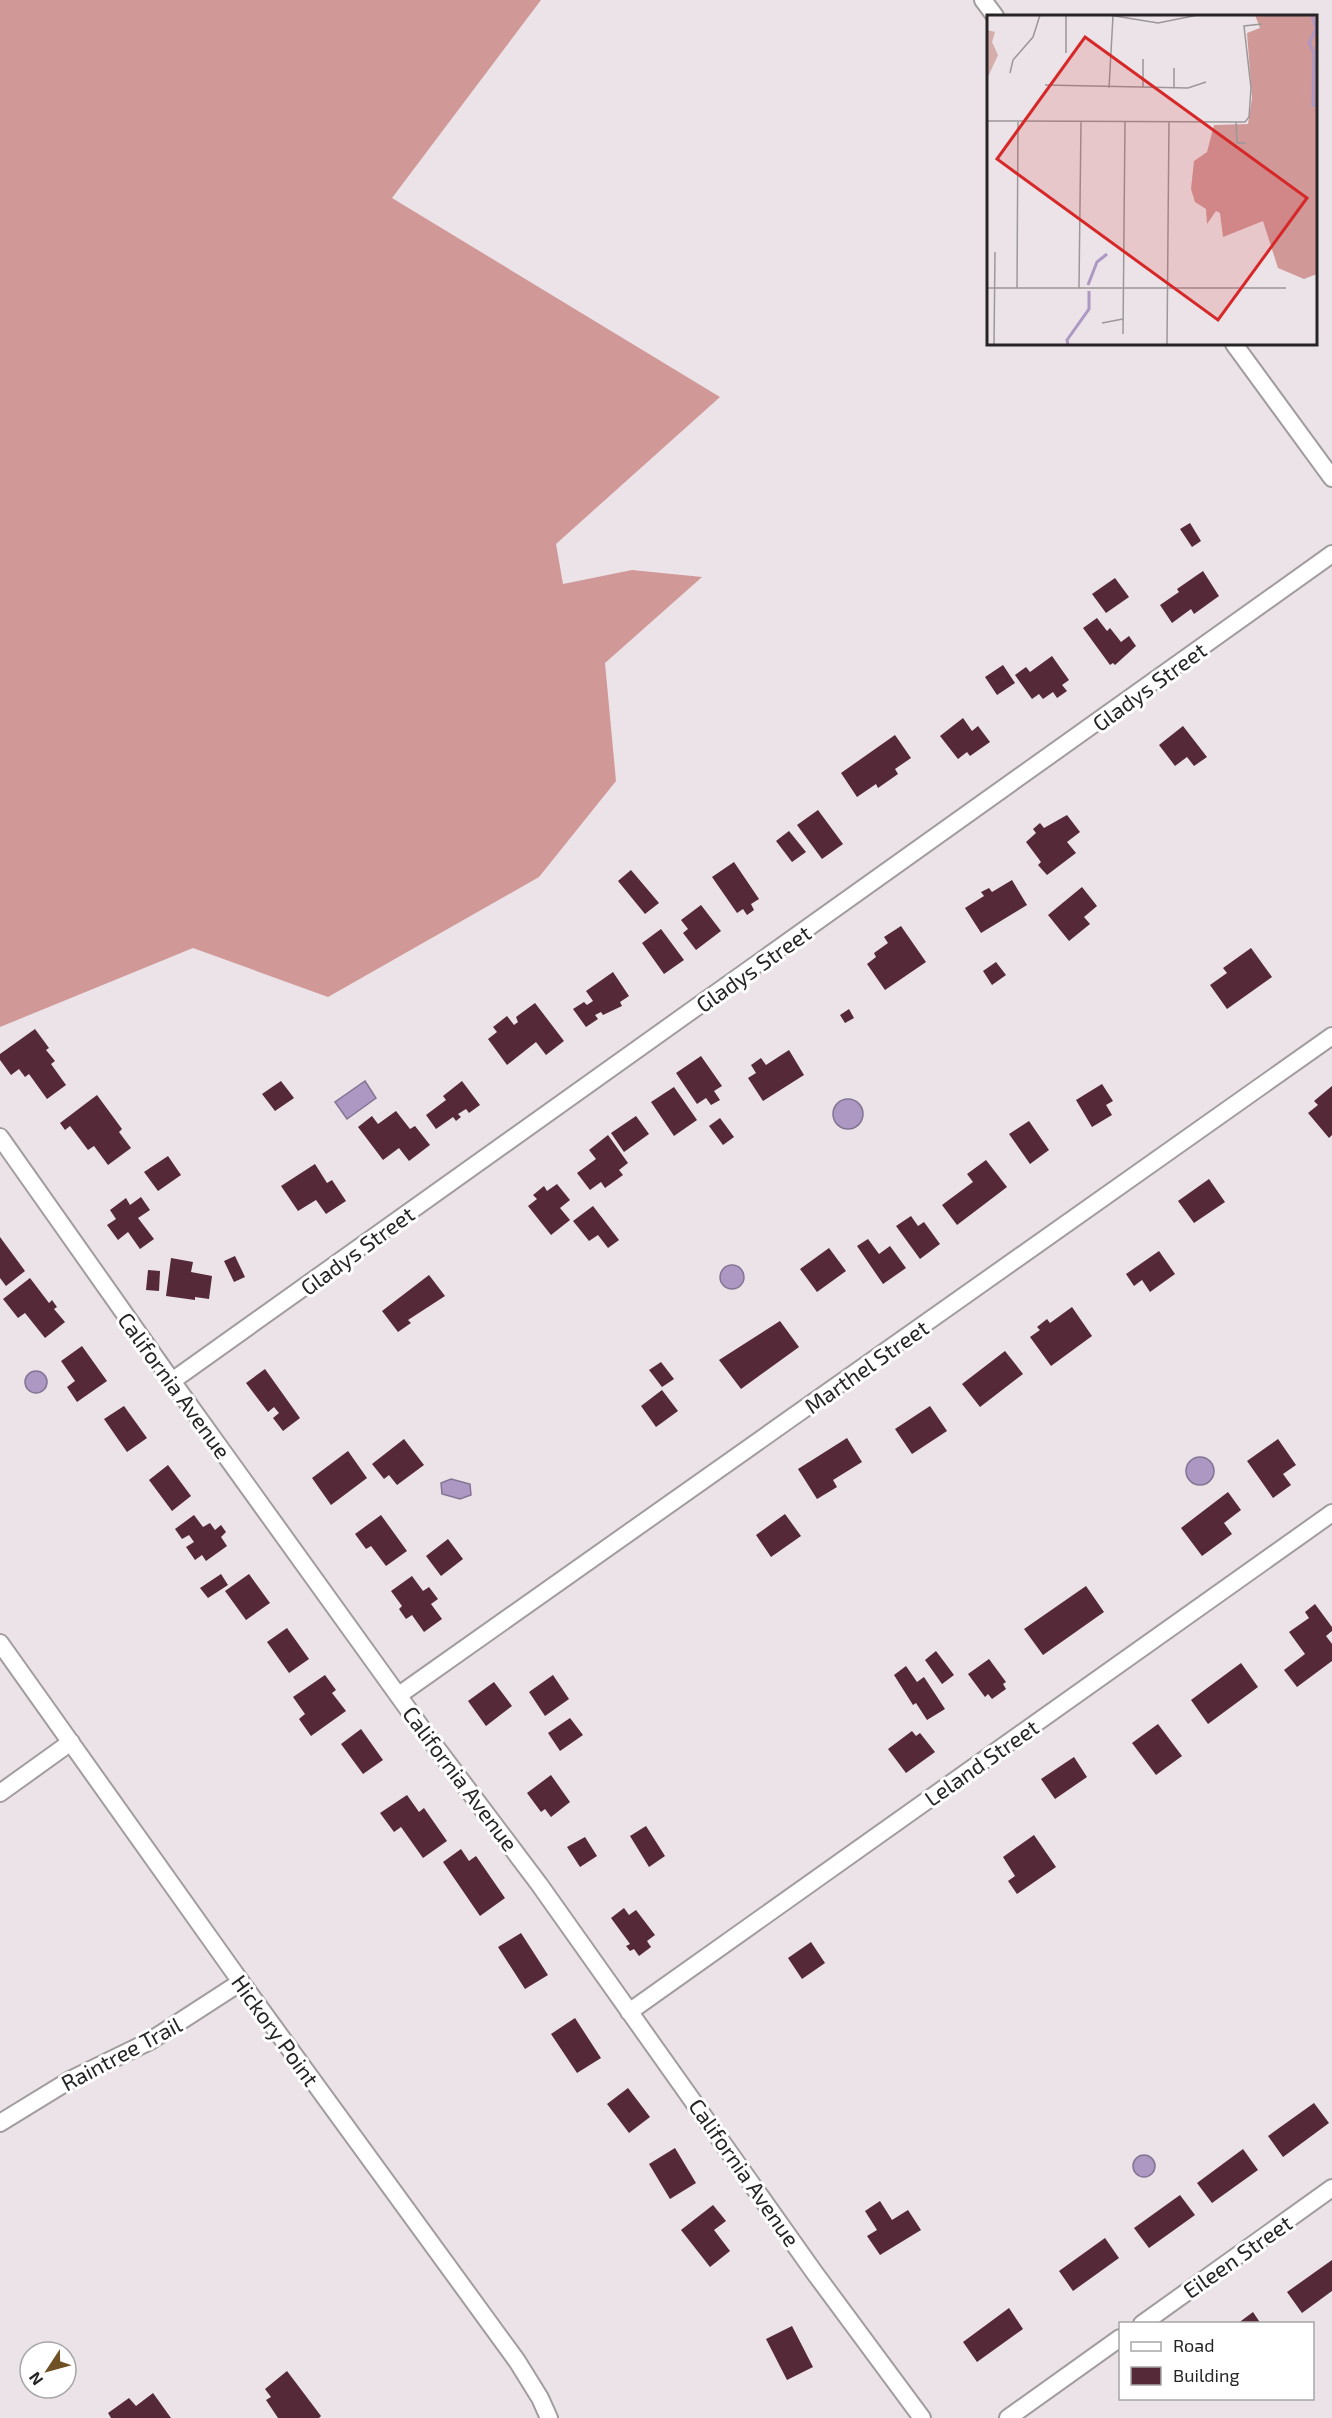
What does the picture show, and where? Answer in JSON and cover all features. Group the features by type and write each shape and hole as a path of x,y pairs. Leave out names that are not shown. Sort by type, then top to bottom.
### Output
{"street":[{"path":"983,0 994,15"},
{"path":"1235,345 1332,477"},
{"name":"Gladys Street","path":"172,1381 1332,554"},
{"name":"Marthel Street","path":"399,1695 1332,1036"},
{"name":"California Avenue","path":"0,1137 172,1381 539,1884 814,2272 922,2418"},
{"name":"Leland Street","path":"630,2012 1332,1513"},
{"name":"Hickory Point","path":"0,1643 241,1982 517,2361 540,2398 549,2418"},
{"path":"0,1793 71,1742"},
{"name":"Raintree Trail","path":"0,2123 70,2080 150,2041 241,1982"},
{"name":"Eileen Street","path":"1145,2322 1332,2188"},
{"path":"1008,2418 1119,2339"}],"shaded area":[{"path":"0,0 541,0 392,198 720,397 556,544 563,584 632,570 702,577 605,663 616,781 539,877 328,997 193,948 0,1027"},
{"path":"365,1081 376,1098 347,1119 335,1102"},
{"path":"848,1099 859,1103 863,1114 859,1125 848,1129 837,1125 833,1114 837,1103"},
{"path":"732,1265 740,1269 744,1277 740,1285 732,1289 724,1285 720,1277 724,1269"},
{"path":"36,1371 44,1374 47,1382 44,1390 36,1393 28,1390 25,1382 28,1374"},
{"path":"1200,1457 1210,1461 1214,1471 1210,1481 1200,1485 1190,1481 1186,1471 1190,1461"},
{"path":"451,1479 470,1484 471,1495 460,1499 442,1494 441,1483"},
{"path":"1144,2155 1152,2158 1155,2166 1152,2174 1144,2177 1136,2174 1133,2166 1136,2158"}],"building":[{"path":"1190,523 1201,541 1192,547 1180,529"},
{"path":"1203,571 1219,596 1194,614 1191,609 1172,623 1160,605 1179,592 1177,589"},
{"path":"1115,578 1129,597 1106,613 1092,594"},
{"path":"1097,618 1107,631 1110,628 1121,642 1129,636 1136,646 1115,665 1113,663 1110,665 1083,628"},
{"path":"1052,656 1069,680 1062,685 1067,691 1057,698 1053,692 1043,699 1039,694 1032,699 1015,675 1026,667 1030,672"},
{"path":"1003,665 1015,683 997,695 985,677"},
{"path":"963,718 972,731 978,726 990,742 970,756 967,752 958,759 940,736"},
{"path":"1183,726 1207,757 1194,766 1187,757 1175,766 1159,745"},
{"path":"895,735 911,758 895,769 898,774 878,788 876,784 857,797 841,773"},
{"path":"818,810 843,844 822,859 797,825"},
{"path":"1067,815 1080,832 1067,842 1076,853 1047,875 1038,865 1041,862 1026,842 1036,833 1033,829 1040,823 1044,828"},
{"path":"789,831 806,852 792,862 776,841"},
{"path":"734,862 759,899 751,904 754,910 747,915 743,909 737,913 712,877"},
{"path":"631,870 659,903 645,914 618,881"},
{"path":"1012,880 1027,905 981,933 965,908 984,896 981,892 989,888 992,892"},
{"path":"1082,887 1097,906 1084,917 1090,924 1069,941 1048,915"},
{"path":"701,905 721,931 696,950 683,933 688,929 681,920"},
{"path":"901,926 926,962 885,990 867,964 876,957 874,953 888,943 884,937"},
{"path":"661,929 684,960 664,974 642,943"},
{"path":"1251,948 1272,977 1227,1009 1210,985 1227,973 1223,968"},
{"path":"996,962 1006,975 992,985 983,971"},
{"path":"613,972 629,996 620,1002 622,1006 603,1015 601,1012 595,1015 598,1019 586,1027 573,1009 584,1002 587,1005 593,1001 586,991"},
{"path":"535,1003 564,1041 546,1055 536,1042 507,1065 488,1039 497,1032 493,1027 507,1016 514,1025 518,1022 516,1017"},
{"path":"849,1009 854,1018 845,1023 840,1015"},
{"path":"35,1029 49,1048 46,1050 55,1061 51,1064 66,1085 47,1099 29,1074 25,1077 19,1069 11,1075 0,1060 0,1054"},
{"path":"789,1050 804,1075 763,1101 748,1078 756,1073 751,1065 761,1058 766,1065"},
{"path":"701,1056 722,1086 714,1091 720,1100 711,1105 706,1098 697,1104 676,1073"},
{"path":"281,1081 294,1098 275,1111 262,1094"},
{"path":"462,1081 480,1105 469,1113 466,1109 458,1114 461,1117 456,1121 453,1117 436,1129 426,1115 446,1100 443,1096"},
{"path":"1102,1084 1113,1101 1106,1105 1112,1115 1092,1127 1076,1100"},
{"path":"1332,1086 1332,1135 1329,1138 1308,1113 1318,1105 1314,1101"},
{"path":"674,1087 697,1120 674,1136 651,1102"},
{"path":"97,1095 122,1129 119,1132 131,1148 108,1165 94,1146 88,1150 70,1126 65,1130 60,1123"},
{"path":"396,1111 410,1129 415,1126 430,1145 409,1161 399,1148 383,1160 358,1127 372,1116 378,1124"},
{"path":"636,1116 649,1134 624,1152 611,1133"},
{"path":"720,1118 734,1137 723,1145 709,1126"},
{"path":"1029,1121 1049,1150 1030,1164 1009,1134"},
{"path":"608,1135 628,1163 619,1170 623,1175 605,1188 601,1182 590,1190 577,1173 596,1159 589,1150"},
{"path":"168,1156 181,1175 158,1191 144,1172"},
{"path":"986,1160 1007,1187 957,1225 942,1205 973,1182 967,1174"},
{"path":"315,1164 327,1183 332,1180 346,1201 326,1214 316,1200 298,1211 281,1186"},
{"path":"1209,1179 1225,1202 1194,1223 1178,1201"},
{"path":"557,1184 570,1200 560,1208 570,1220 551,1235 528,1206 537,1199 533,1195 544,1186 547,1191"},
{"path":"141,1197 150,1210 138,1218 154,1239 140,1249 128,1232 118,1240 107,1225 116,1219 110,1210 126,1198 130,1205"},
{"path":"593,1206 619,1240 608,1248 598,1235 589,1241 573,1221"},
{"path":"911,1216 918,1226 924,1222 940,1244 920,1259 896,1226"},
{"path":"0,1237 25,1271 6,1286 0,1278"},
{"path":"868,1239 879,1254 890,1246 906,1268 883,1284 857,1246"},
{"path":"829,1248 846,1271 817,1292 800,1269"},
{"path":"1159,1251 1175,1274 1150,1292 1142,1280 1134,1286 1126,1274"},
{"path":"235,1256 245,1277 234,1282 224,1261"},
{"path":"171,1258 193,1262 191,1272 212,1276 209,1299 195,1297 195,1300 166,1296"},
{"path":"148,1270 160,1271 159,1291 146,1290"},
{"path":"429,1275 445,1296 408,1320 411,1323 398,1332 382,1311"},
{"path":"30,1278 49,1303 52,1300 57,1307 54,1309 65,1322 45,1338 25,1313 18,1318 3,1299"},
{"path":"1072,1307 1092,1336 1051,1366 1030,1337 1040,1330 1037,1327 1047,1319 1050,1323"},
{"path":"780,1321 799,1347 741,1389 719,1360"},
{"path":"82,1346 107,1381 77,1402 67,1387 75,1381 61,1361"},
{"path":"1005,1351 1023,1374 980,1407 962,1384"},
{"path":"661,1362 674,1379 662,1387 649,1370"},
{"path":"265,1369 300,1418 283,1431 273,1418 279,1413 274,1407 268,1412 246,1383"},
{"path":"662,1390 678,1411 656,1427 641,1406"},
{"path":"124,1406 147,1438 127,1452 104,1419"},
{"path":"930,1406 947,1431 912,1454 895,1429"},
{"path":"847,1438 862,1462 833,1480 837,1487 817,1499 798,1469"},
{"path":"404,1439 424,1465 397,1485 389,1475 384,1479 372,1464"},
{"path":"1278,1439 1296,1465 1283,1474 1291,1485 1273,1498 1247,1461"},
{"path":"348,1451 367,1478 331,1505 312,1478"},
{"path":"168,1465 191,1496 172,1511 149,1480"},
{"path":"1228,1492 1241,1510 1224,1523 1232,1534 1202,1556 1181,1528"},
{"path":"785,1514 801,1536 771,1557 756,1535"},
{"path":"194,1515 203,1527 210,1523 215,1530 221,1525 226,1532 221,1537 227,1546 206,1561 202,1555 195,1560 186,1547 194,1542 189,1535 182,1539 175,1529"},
{"path":"381,1515 407,1551 386,1566 371,1546 366,1549 355,1534"},
{"path":"448,1539 463,1559 441,1576 426,1556"},
{"path":"221,1574 228,1585 208,1598 200,1588"},
{"path":"249,1574 270,1603 246,1620 225,1591"},
{"path":"412,1576 423,1591 429,1587 438,1599 431,1604 442,1619 424,1632 412,1615 406,1619 399,1609 402,1606 391,1591"},
{"path":"1086,1586 1104,1612 1043,1655 1024,1629"},
{"path":"1315,1604 1332,1627 1332,1631 1326,1636 1332,1644 1332,1661 1297,1687 1284,1670 1305,1654 1289,1632 1309,1618 1305,1612"},
{"path":"287,1628 309,1659 289,1673 267,1642"},
{"path":"936,1651 954,1675 942,1684 925,1660"},
{"path":"989,1659 1006,1682 1003,1684 1006,1689 992,1699 988,1694 985,1697 968,1674"},
{"path":"1241,1663 1258,1687 1208,1724 1191,1700"},
{"path":"906,1666 917,1682 924,1677 945,1709 927,1720 916,1703 913,1705 894,1675"},
{"path":"325,1675 336,1690 332,1693 346,1711 311,1736 299,1719 305,1714 293,1697"},
{"path":"553,1675 569,1699 545,1716 529,1692"},
{"path":"494,1682 512,1706 486,1726 468,1701"},
{"path":"570,1718 583,1735 560,1751 548,1733"},
{"path":"1158,1724 1182,1756 1156,1775 1132,1743"},
{"path":"361,1729 383,1760 363,1774 341,1744"},
{"path":"912,1731 916,1736 920,1733 935,1752 906,1773 888,1749"},
{"path":"1074,1757 1087,1777 1055,1799 1041,1779"},
{"path":"551,1775 570,1802 551,1817 545,1809 541,1812 527,1793"},
{"path":"407,1795 419,1812 424,1808 447,1841 423,1858 401,1827 394,1832 380,1813"},
{"path":"646,1826 665,1856 649,1867 630,1836"},
{"path":"1034,1835 1056,1867 1017,1894 1008,1881 1015,1876 1003,1857"},
{"path":"585,1837 597,1856 580,1867 567,1847"},
{"path":"461,1849 469,1861 476,1856 505,1898 480,1916 443,1862"},
{"path":"624,1908 629,1915 636,1910 655,1935 647,1941 651,1947 639,1956 634,1949 630,1951 626,1946 630,1944 611,1918"},
{"path":"521,1933 548,1975 525,1989 498,1947"},
{"path":"811,1942 825,1963 802,1979 788,1958"},
{"path":"575,2018 601,2058 577,2073 551,2034"},
{"path":"628,2088 650,2117 629,2133 607,2104"},
{"path":"1314,2103 1329,2123 1283,2157 1268,2136"},
{"path":"675,2148 696,2183 670,2199 649,2164"},
{"path":"1243,2149 1258,2170 1212,2203 1197,2183"},
{"path":"1180,2195 1195,2215 1149,2248 1134,2228"},
{"path":"880,2201 892,2220 908,2210 921,2230 880,2255 867,2236 877,2230 865,2211"},
{"path":"713,2205 726,2221 714,2230 730,2251 710,2267 681,2230"},
{"path":"1105,2238 1119,2258 1073,2291 1059,2271"},
{"path":"1332,2260 1332,2291 1302,2313 1287,2292"},
{"path":"1009,2308 1023,2329 977,2362 963,2342"},
{"path":"1253,2312 1260,2322 1240,2322"},
{"path":"792,2326 813,2367 787,2380 766,2339"},
{"path":"287,2371 321,2416 319,2418 278,2418 266,2400 271,2397 265,2389"},
{"path":"153,2393 171,2418 111,2418 108,2413 129,2398 136,2406"}]}
